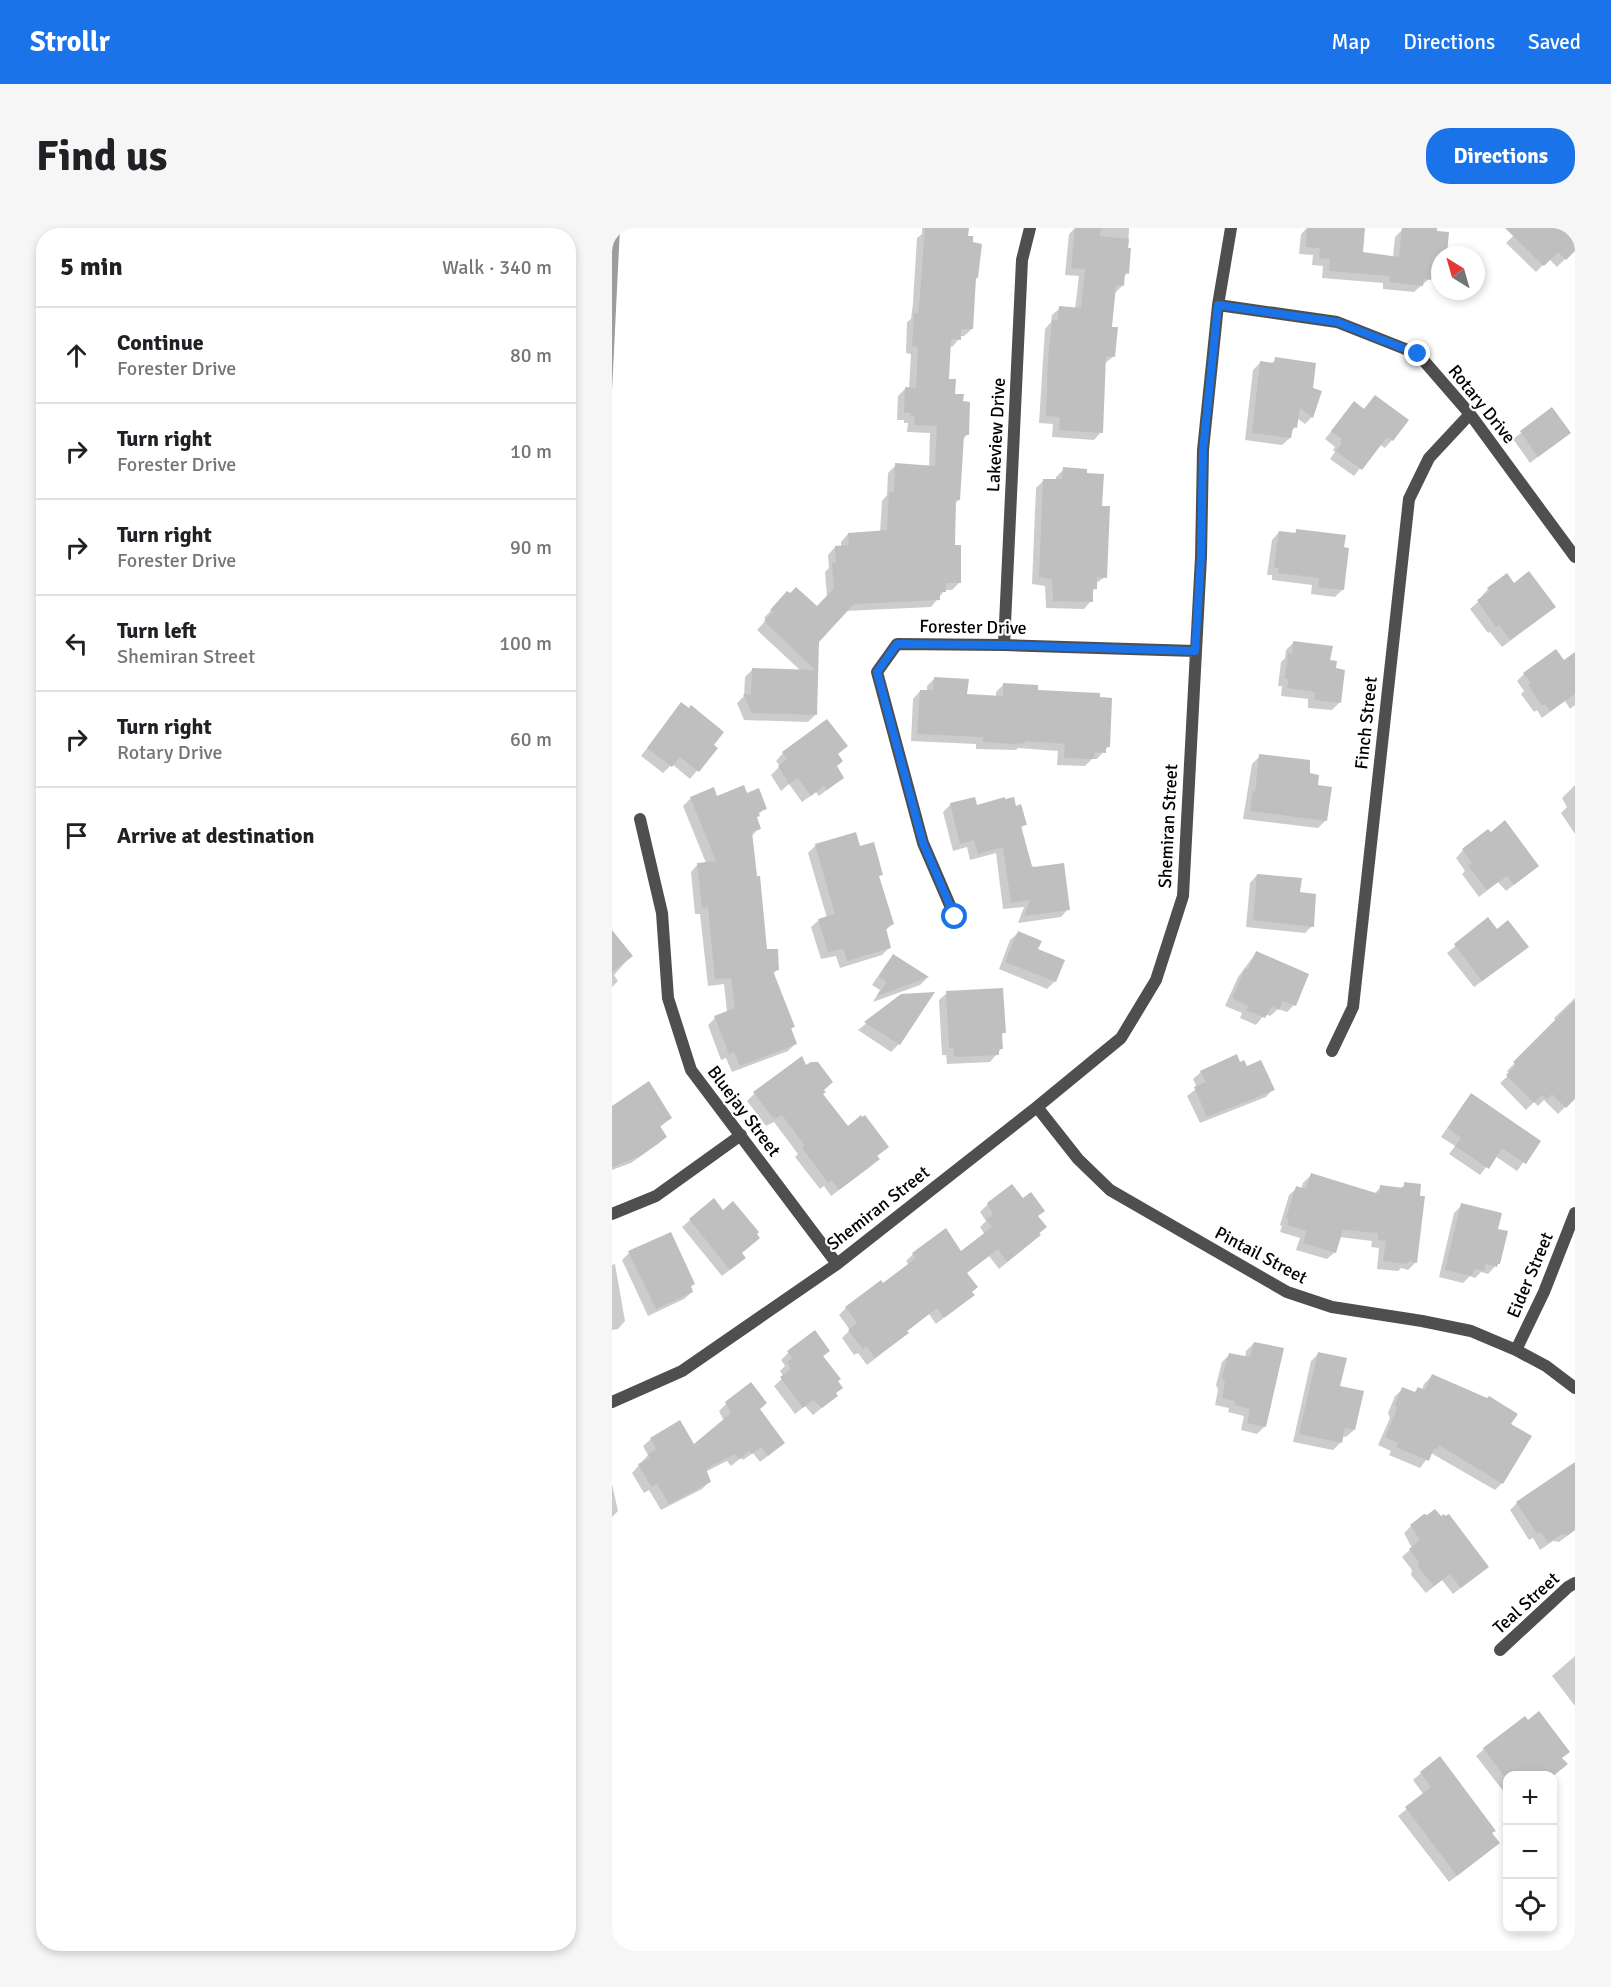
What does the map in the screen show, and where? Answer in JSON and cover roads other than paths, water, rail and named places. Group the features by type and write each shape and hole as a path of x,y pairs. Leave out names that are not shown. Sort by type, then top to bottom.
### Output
{"street":[{"name":"Lakeview Drive","path":"1004,645 1022,260 1030,228"},
{"name":"Shemiran Street","path":"612,1402 682,1371 837,1264 1121,1038 1155,980 1183,896 1201,557 1203,450 1218,305 1232,228"},
{"name":"Rotary Drive","path":"1218,305 1337,322 1418,354 1470,414 1575,557"},
{"name":"Finch Street","path":"1332,1051 1353,1007 1409,499 1429,458 1470,414"},
{"name":"Forester Drive","path":"955,917 923,843 877,672 897,644 1195,651"},
{"name":"Bluejay Street","path":"640,819 662,913 668,998 691,1070 837,1264"},
{"name":"Pintail Street","path":"1037,1107 1078,1159 1110,1190 1287,1292 1332,1307 1471,1331 1516,1350 1546,1366 1575,1388"},
{"path":"612,1214 656,1196 741,1135"},
{"name":"Eider Street","path":"1516,1350 1545,1292 1575,1213"},
{"name":"Teal Street","path":"1500,1650 1575,1583"}]}
